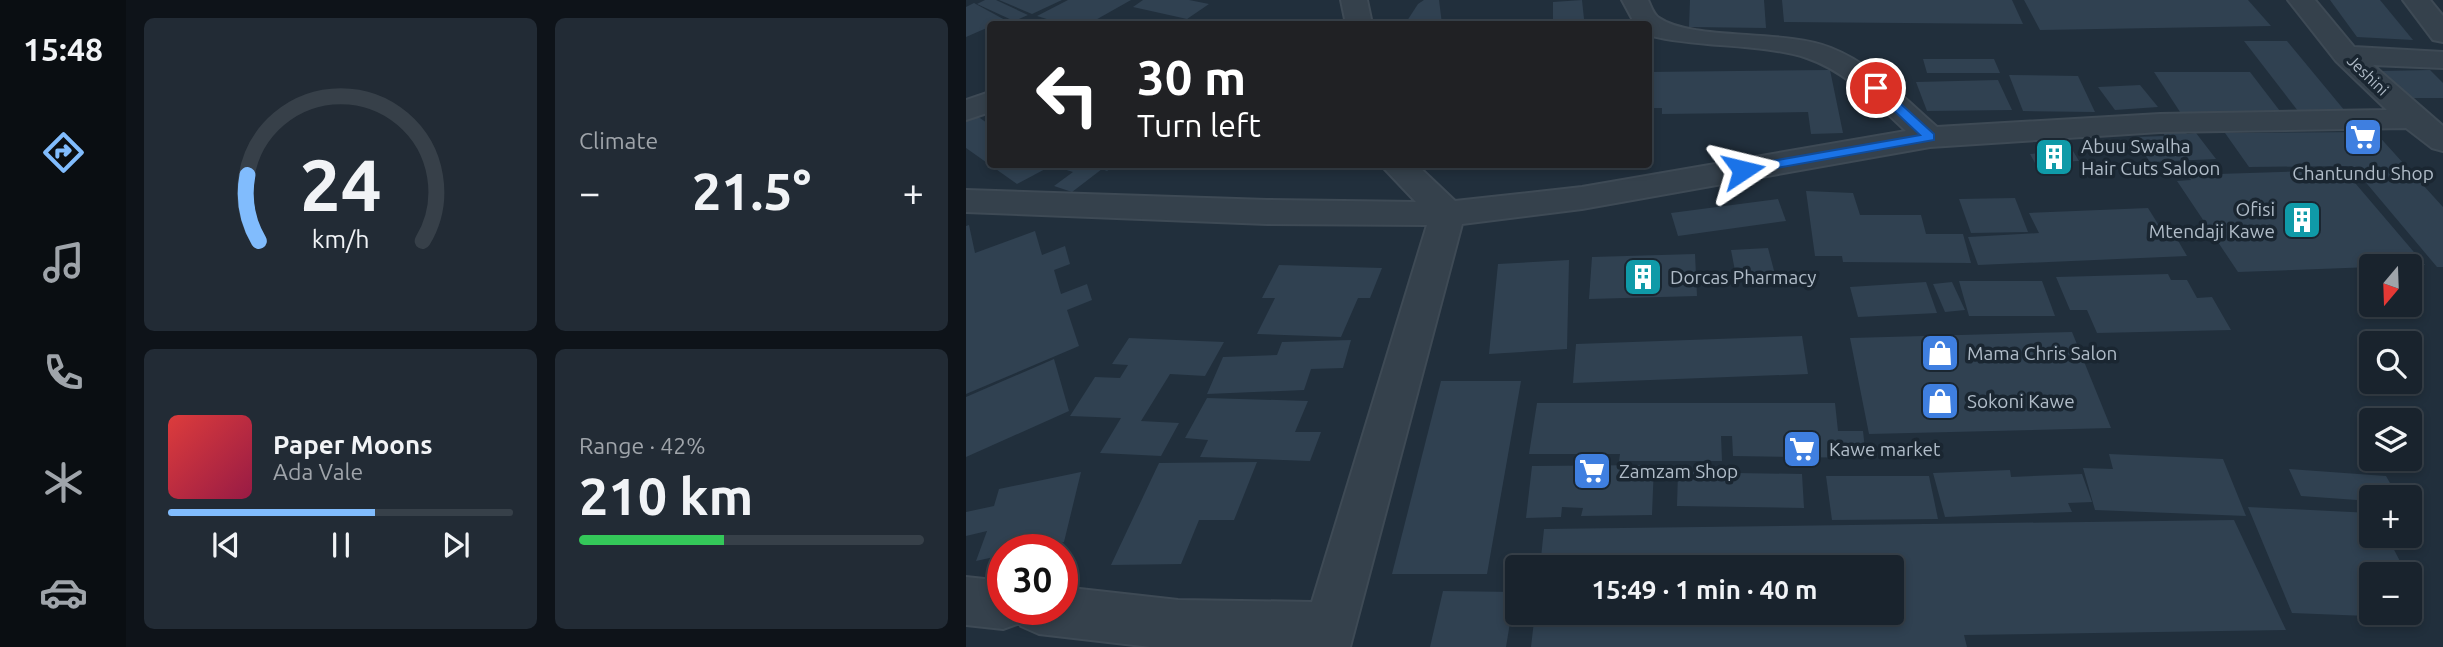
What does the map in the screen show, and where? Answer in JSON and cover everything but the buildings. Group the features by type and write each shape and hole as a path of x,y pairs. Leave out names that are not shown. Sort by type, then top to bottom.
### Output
{"street":[{"path":"1354,0 1358,21"},
{"path":"1635,0 1646,21"},
{"name":"Jeshini","path":"2301,0 2346,55 2432,128"},
{"path":"2416,0 2443,34"},
{"path":"1652,26 1675,33 1788,43 1819,52 1866,78 1930,137"},
{"path":"2346,55 2443,60"},
{"path":"966,111 987,102"},
{"path":"966,201 1267,212 1448,214 1582,198 1930,137 2160,122 2432,128"},
{"path":"1400,168 1448,214"},
{"path":"1078,613 1327,637 1448,214"},
{"path":"966,601 987,603"}],"place":[{"name":"Chantundu Shop","path":"2363,137"},
{"name":"Abuu Swalha Hair Cuts Saloon","path":"2054,157"},
{"name":"Ofisi Mtendaji Kawe","path":"2302,220"},
{"name":"Dorcas Pharmacy","path":"1643,277"},
{"name":"Mama Chris Salon","path":"1940,353"},
{"name":"Sokoni Kawe","path":"1940,401"},
{"name":"Kawe market","path":"1802,449"},
{"name":"Zamzam Shop","path":"1592,471"}],"route":[{"path":"1743,170 1930,137 1876,88"}]}
